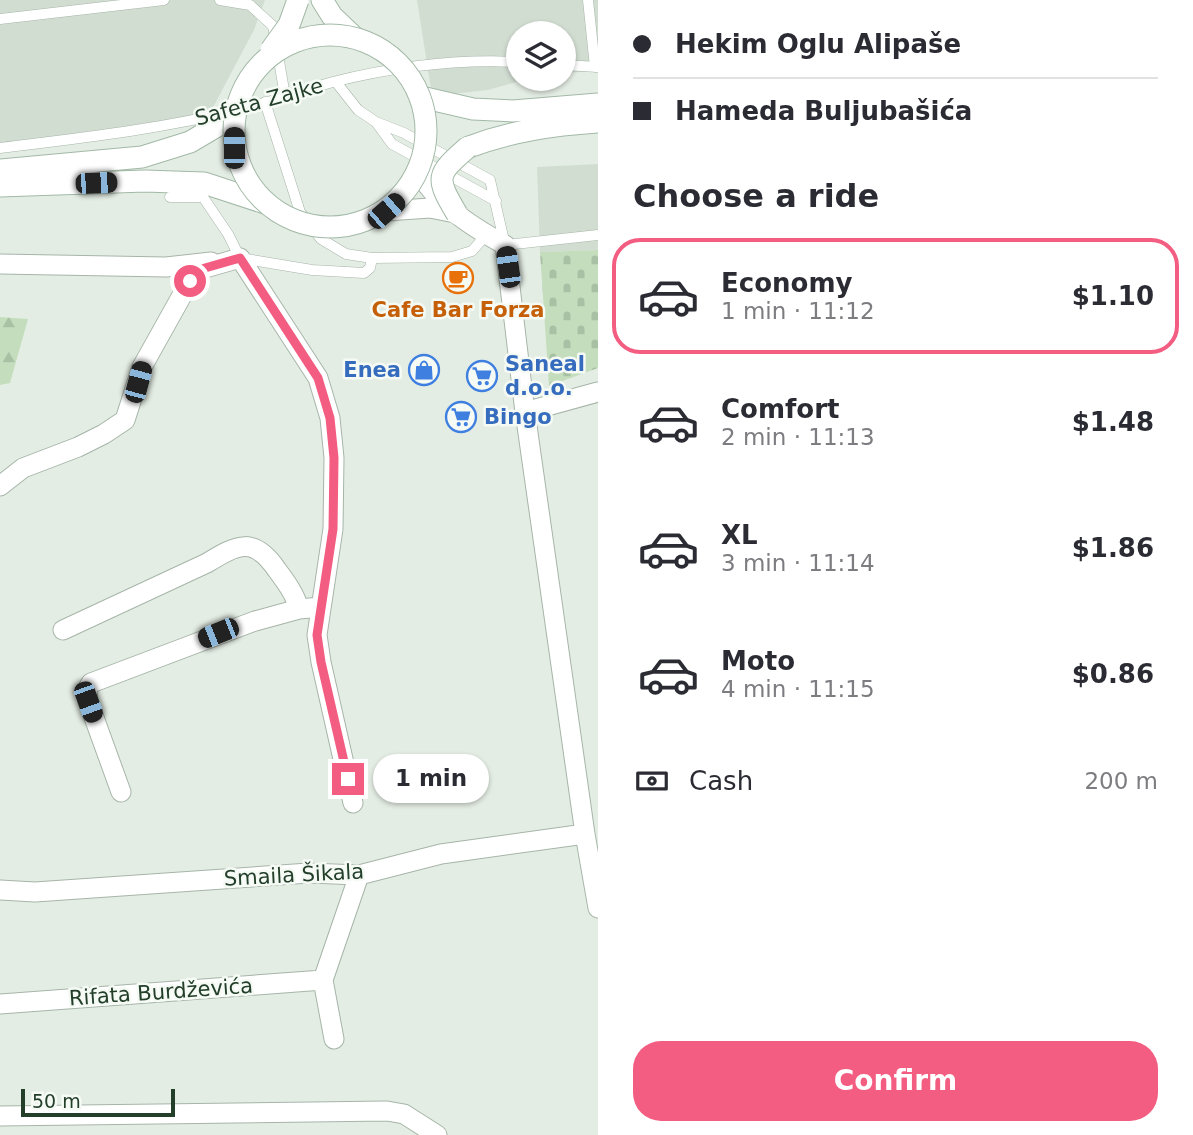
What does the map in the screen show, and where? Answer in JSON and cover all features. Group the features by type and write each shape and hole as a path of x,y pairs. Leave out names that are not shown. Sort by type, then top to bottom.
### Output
{"main road":[{"path":"265,204 245,178 234,148 234,116 244,86 289,25 298,0"},
{"path":"322,0 332,16 354,37"},
{"path":"0,186 145,181 204,183 265,204 292,221 324,228 356,225 386,211 407,190 421,164 426,142 426,119 421,97 410,76 394,59 375,46 354,37 322,35 290,43 264,60"},
{"path":"421,97 473,109 513,111 598,104"},
{"path":"0,170 142,156 190,142 234,116"},
{"path":"421,164 528,129 598,122"},
{"path":"457,214 442,188 442,176 444,168 468,147"}],"street":[{"path":"421,164 426,185 457,214 505,245 525,412 598,908"},
{"path":"386,211 430,208 457,214"},
{"path":"0,264 166,267 240,258"},
{"path":"0,486 23,468 78,447 120,425 128,413 142,367 190,281 198,270 240,258"},
{"path":"240,258 318,378 330,418 334,458 333,529 317,635 353,803"},
{"path":"525,412 598,392"},
{"path":"63,630 207,563 225,552 245,546 257,549 270,559 299,609"},
{"path":"121,792 88,702 87,690 91,683 218,633 299,609 321,607"},
{"name":"Smaila Šikala","path":"0,890 48,891 309,873 359,875 441,854 585,834"},
{"path":"334,1039 323,980 359,875"},
{"name":"Rifata Burdževića","path":"0,1004 323,980"},
{"path":"0,1116 387,1111 404,1114 437,1135"}],"lane":[{"path":"0,19 164,0"},
{"path":"220,0 250,5 273,26 285,96"},
{"path":"576,66 597,67 588,0"},
{"name":"Safeta Zajke","path":"0,148 151,129 410,66 506,61"},
{"path":"336,82 358,110 376,122 404,133 490,180 505,245 598,235"},
{"path":"265,102 300,212 321,239 346,254 372,258 452,257 472,251 483,233"},
{"path":"376,122 392,144 496,201"},
{"path":"170,197 203,197 228,234 240,258 280,266 364,273 370,268 372,258"}],"shaded area":[{"path":"0,0 265,0 254,30 210,113 0,146"},
{"path":"417,0 598,0 598,71 576,72 576,21 506,21 506,85 488,90 432,96"},
{"path":"598,164 598,250 540,252 537,167"}],"green space":[{"path":"598,250 598,368 549,386 540,252"},
{"path":"0,317 28,319 10,383 0,385"}],"place":[{"name":"Cafe Bar Forza","path":"458,278"},
{"name":"Enea","path":"424,370"},
{"name":"Saneal d.o.o.","path":"482,376"},
{"name":"Bingo","path":"461,417"}],"route":[{"path":"190,281 198,270 240,258 318,378 330,418 334,458 333,529 317,635 348,779"}]}
